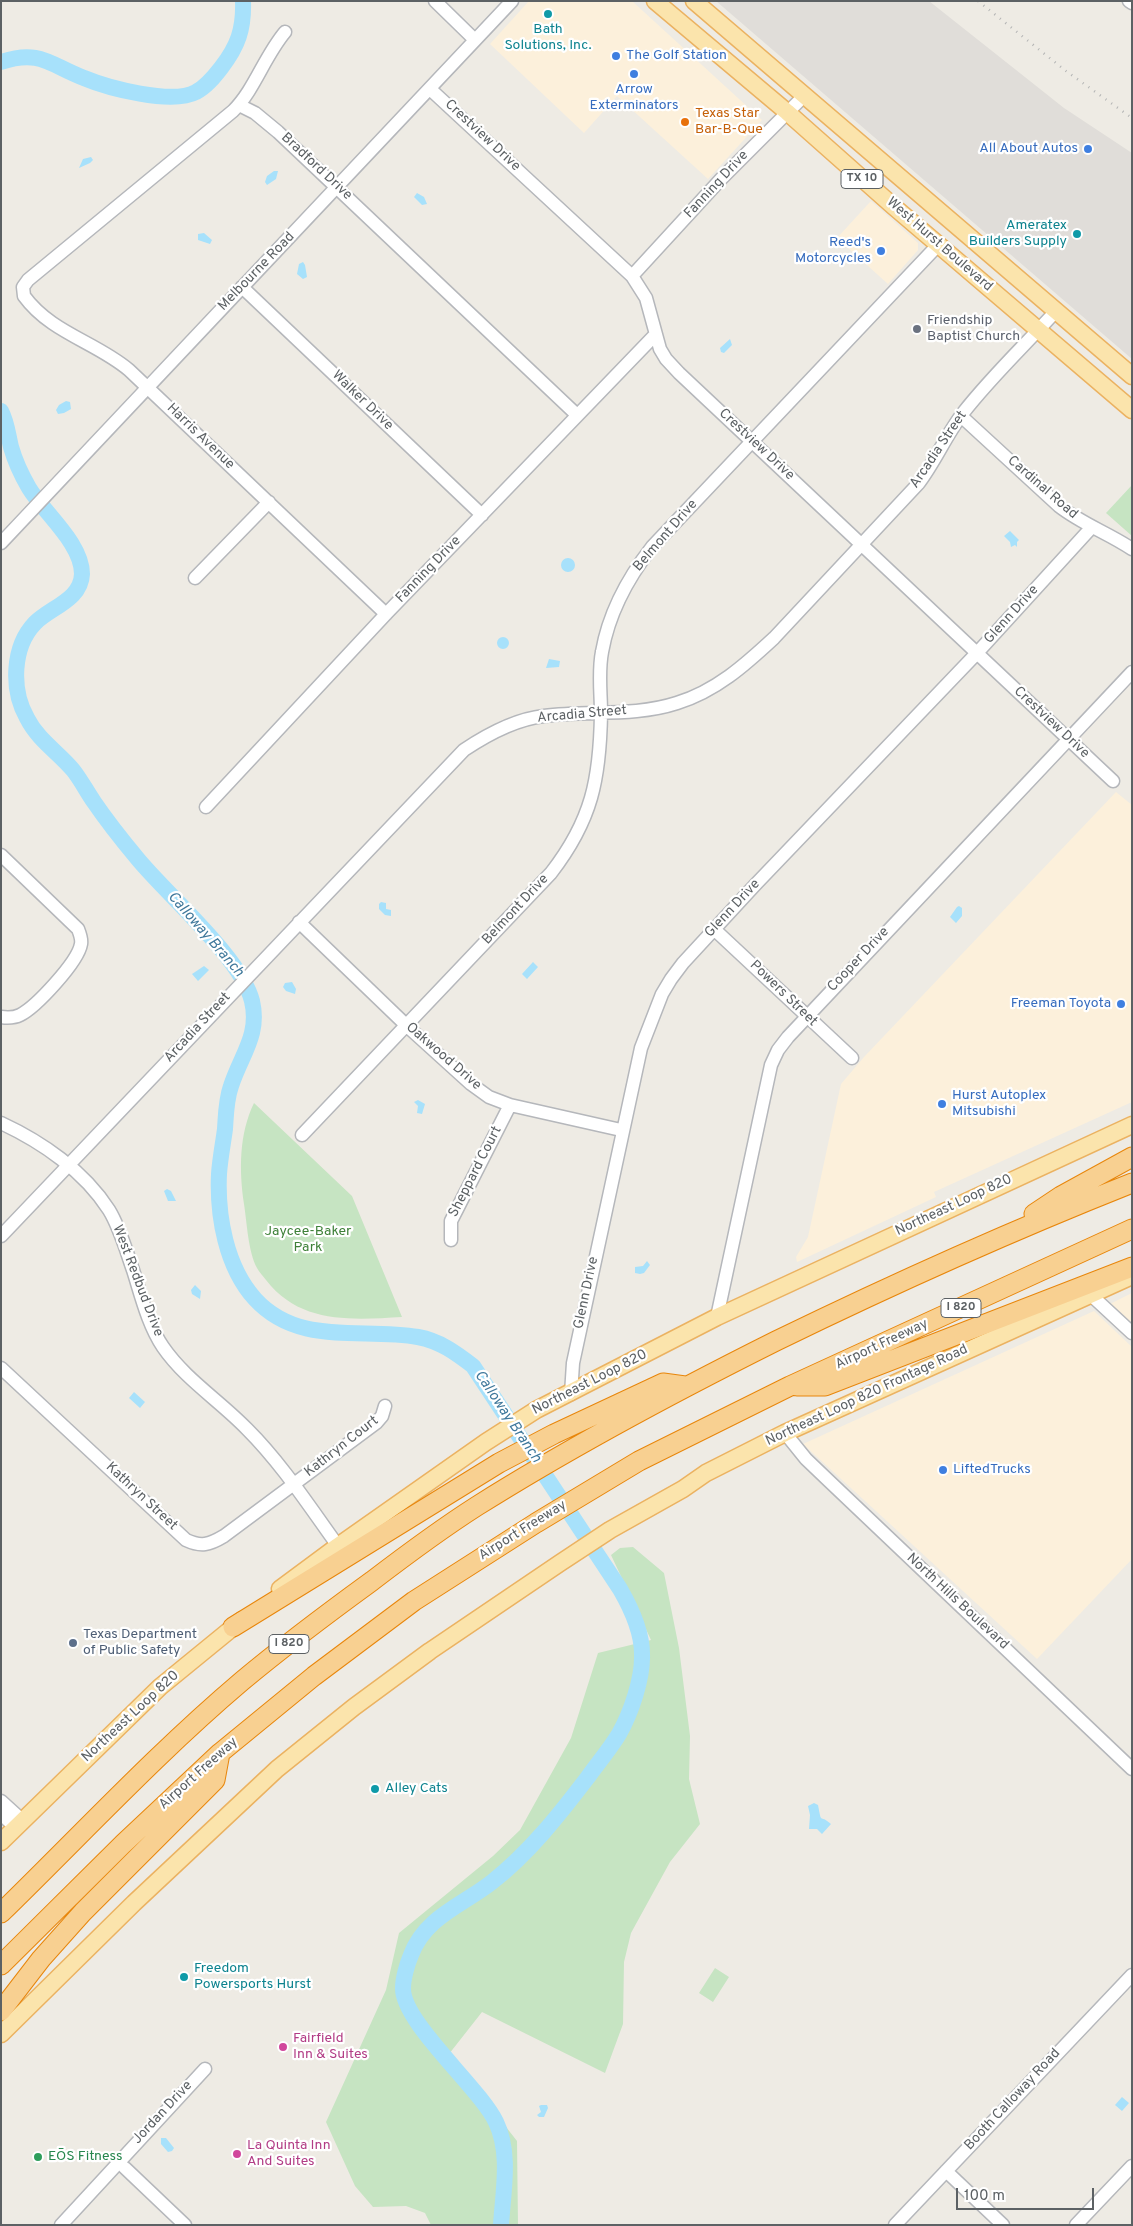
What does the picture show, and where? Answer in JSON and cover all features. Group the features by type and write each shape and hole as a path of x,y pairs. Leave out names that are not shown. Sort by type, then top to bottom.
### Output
{"highway":[{"path":"1007,1234 1061,1196 1132,1157"},
{"name":"I 820","path":"1,1913 133,1780 242,1682 318,1621 434,1534 514,1483 685,1386 888,1286 1007,1234 1132,1183"},
{"name":"Airport Freeway","path":"1,1965 123,1844 220,1753 314,1676 414,1601 536,1522 639,1461 790,1386 1132,1230"},
{"path":"790,1386 825,1386 1132,1267"},
{"path":"233,1627 499,1464 554,1434 663,1383 685,1386"},
{"path":"1,2011 41,1959 83,1912 215,1780 220,1753"},
{"path":"1,1924 40,1874"}],"main road":[{"name":"West Hurst Boulevard","path":"655,1 787,112 893,206 1132,410"},
{"name":"West Hurst Boulevard","path":"694,1 1132,376"},
{"name":"Northeast Loop 820","path":"1,1842 160,1687 233,1627 338,1546 486,1442 536,1410 571,1394 717,1317 1132,1126"},
{"name":"Northeast Loop 820 Frontage Road","path":"1,2034 134,1903 277,1769 354,1707 430,1650 560,1562 610,1530 683,1489 706,1473 785,1432 1132,1276"}],"street":[{"path":"435,1 475,40"},
{"name":"Melbourne Road","path":"1,543 512,1"},
{"path":"239,105 247,95 273,47 285,32"},
{"name":"Crestview Drive","path":"430,89 632,276 646,298 660,349 672,366 1113,781"},
{"name":"Fanning Drive","path":"632,276 804,96"},
{"name":"Bradford Drive","path":"239,105 255,113 271,126 577,415"},
{"name":"Harris Avenue","path":"239,105 28,280 23,288 24,296 56,328 112,356 147,386 386,614"},
{"name":"Belmont Drive","path":"302,1135 551,873 567,853 584,821 597,781 601,712 601,654 609,622 622,590 635,569 652,547 939,244"},
{"name":"Walker Drive","path":"242,287 482,515"},
{"name":"Arcadia Street","path":"1,1236 464,750 498,731 543,716 657,708 701,694 728,678 774,638 918,484 932,466 961,416 977,396 1056,311"},
{"name":"Fanning Drive","path":"206,807 386,614 655,335"},
{"name":"Cardinal Road","path":"961,416 1058,506 1091,528 1114,537 1132,549"},
{"path":"195,578 269,502"},
{"name":"Glenn Drive","path":"571,1394 573,1363 622,1130 641,1048 662,994 683,963 977,653 1091,528"},
{"name":"Cooper Drive","path":"717,1317 771,1065 778,1050 806,1017 1132,672"},
{"path":"1,855 78,929 81,944 72,964 34,1005 19,1016 11,1018 1,1017"},
{"name":"Oakwood Drive","path":"299,922 407,1026 471,1084 489,1097 510,1105 622,1130"},
{"name":"Powers Street","path":"715,930 852,1058"},
{"name":"Sheppard Court","path":"451,1240 451,1221 510,1105"},
{"name":"West Redbud Drive","path":"1,1123 23,1133 69,1165 93,1188 110,1211 124,1244 150,1321 162,1346 178,1365 248,1429 273,1457 338,1546"},
{"path":"1091,1295 1132,1333"},
{"name":"Kathryn Street","path":"1,1368 186,1540 198,1546 210,1544 224,1536 294,1485"},
{"name":"Kathryn Court","path":"294,1485 376,1423 382,1416 385,1406"},
{"name":"North Hills Boulevard","path":"785,1432 806,1459 823,1476 1132,1769"},
{"path":"1,1800 19,1825"},
{"path":"1,1814 19,1825"},
{"name":"Booth Calloway Road","path":"895,2225 1132,1975"},
{"name":"Jordan Drive","path":"61,2225 205,2068"},
{"path":"1076,2225 1132,2166"},
{"path":"125,2168 185,2225"},
{"path":"946,2171 1003,2225"}],"shaded area":[{"path":"529,1 632,1 762,120 708,179 617,96 584,133 490,44"},
{"path":"716,1 929,1 1064,108 1132,153 1132,359"},
{"path":"871,201 918,243 918,250 888,284 837,238"},
{"path":"1116,792 1132,805 1132,1102 934,1192 936,1197 797,1262 796,1257 808,1237 841,1084 864,1057"},
{"path":"1132,1293 1132,1324 1110,1304"},
{"path":"1094,1311 1132,1347 1132,1559 1037,1659 803,1444"}],"green space":[{"path":"1132,485 1132,536 1106,513"},
{"name":"Jaycee-Baker Park","path":"254,1103 352,1196 402,1317 364,1319 328,1316 311,1312 294,1305 280,1294 259,1271 250,1245 241,1178 245,1127"},
{"path":"633,1547 664,1573 679,1648 690,1736 689,1779 700,1824 670,1862 631,1933 624,1962 623,2024 605,2073 482,2012 449,2054 517,2141 518,2225 431,2225 425,2213 406,2206 373,2207 355,2186 326,2122 386,1990 399,1933 493,1856 520,1830 571,1738 598,1653 651,1640 611,1555 620,1548"},
{"path":"715,1968 729,1977 713,2002 699,1993"}],"water":[{"path":"91,157 93,160 90,163 79,168 83,159"},
{"path":"274,171 278,171 276,179 267,185 265,182 267,176"},
{"path":"417,193 424,197 427,204 422,205 414,197"},
{"path":"204,233 212,240 210,244 198,240 198,234"},
{"path":"303,262 307,277 303,279 297,274 299,264"},
{"path":"730,339 732,345 724,353 721,352 720,348"},
{"path":"66,401 70,402 71,409 58,414 56,410 59,405"},
{"path":"1010,531 1019,540 1017,547 1015,545 1011,547 1010,542 1004,536"},
{"path":"568,558 573,560 575,565 573,570 568,572 563,570 561,565 563,560"},
{"path":"503,637 509,643 503,649 497,643"},
{"path":"549,659 560,661 559,667 546,668"},
{"path":"381,902 386,903 386,909 391,910 391,916 385,915 379,909"},
{"path":"959,906 962,908 962,916 956,923 950,917"},
{"path":"533,962 538,967 527,979 522,974"},
{"path":"204,966 209,970 198,981 192,974"},
{"path":"292,982 296,989 295,994 286,991 283,987 285,983"},
{"path":"418,1100 425,1104 422,1114 417,1113 418,1106 414,1102"},
{"path":"167,1189 171,1191 176,1201 168,1201 164,1191"},
{"path":"647,1261 650,1265 644,1273 635,1273 635,1267 643,1266"},
{"path":"195,1285 201,1291 200,1299 192,1294 191,1290"},
{"path":"134,1392 145,1402 140,1408 129,1398"},
{"path":"814,1803 818,1805 821,1817 831,1824 822,1834 817,1829 809,1829 810,1815 808,1806"},
{"path":"1122,2097 1129,2103 1122,2111 1115,2105"},
{"path":"547,2105 548,2108 544,2117 537,2115 541,2112 539,2106"},
{"path":"161,2138 166,2138 174,2148 172,2151 168,2152 161,2144"}],"waterway":[{"name":"Calloway Branch","path":"1,62 14,58 35,58 95,82 124,90 156,96 185,96 200,90 206,85 232,52 241,29 243,1"},
{"name":"Calloway Branch","path":"1,411 11,447 21,473 36,498 76,551 82,574 80,583 71,597 35,623 27,633 22,644 16,669 18,695 22,707 37,733 73,770 99,809 131,851 202,927 234,965 252,1001 254,1013 252,1035 228,1097 219,1174 222,1224 225,1240 237,1272 255,1299 272,1314 291,1324 332,1332 397,1334 418,1337 441,1345 473,1366 620,1589 638,1628 642,1645 641,1674 632,1706 615,1740 566,1805 519,1859 492,1882 435,1921 425,1931 417,1942 404,1980 403,1988 406,2002 415,2019 487,2108 501,2134 505,2160 501,2225"}],"railway":[{"path":"978,1 1066,71 1132,118"}],"place":[{"name":"Bath Solutions, Inc.","path":"548,14"},
{"name":"The Golf Station","path":"616,56"},
{"name":"Arrow Exterminators","path":"634,74"},
{"name":"Texas Star Bar-B-Que","path":"685,122"},
{"name":"All About Autos","path":"1088,149"},
{"name":"Ameratex Builders Supply","path":"1077,234"},
{"name":"Reed's Motorcycles","path":"881,251"},
{"name":"Friendship Baptist Church","path":"917,329"},
{"name":"Freeman Toyota","path":"1121,1004"},
{"name":"Hurst Autoplex Mitsubishi","path":"942,1104"},
{"name":"LiftedTrucks","path":"943,1470"},
{"name":"Texas Department of Public Safety","path":"73,1643"},
{"name":"Alley Cats","path":"375,1789"},
{"name":"Freedom Powersports Hurst","path":"184,1977"},
{"name":"Fairfield Inn & Suites","path":"283,2047"},
{"name":"La Quinta Inn And Suites","path":"237,2154"},
{"name":"EŌS Fitness","path":"38,2157"}]}
